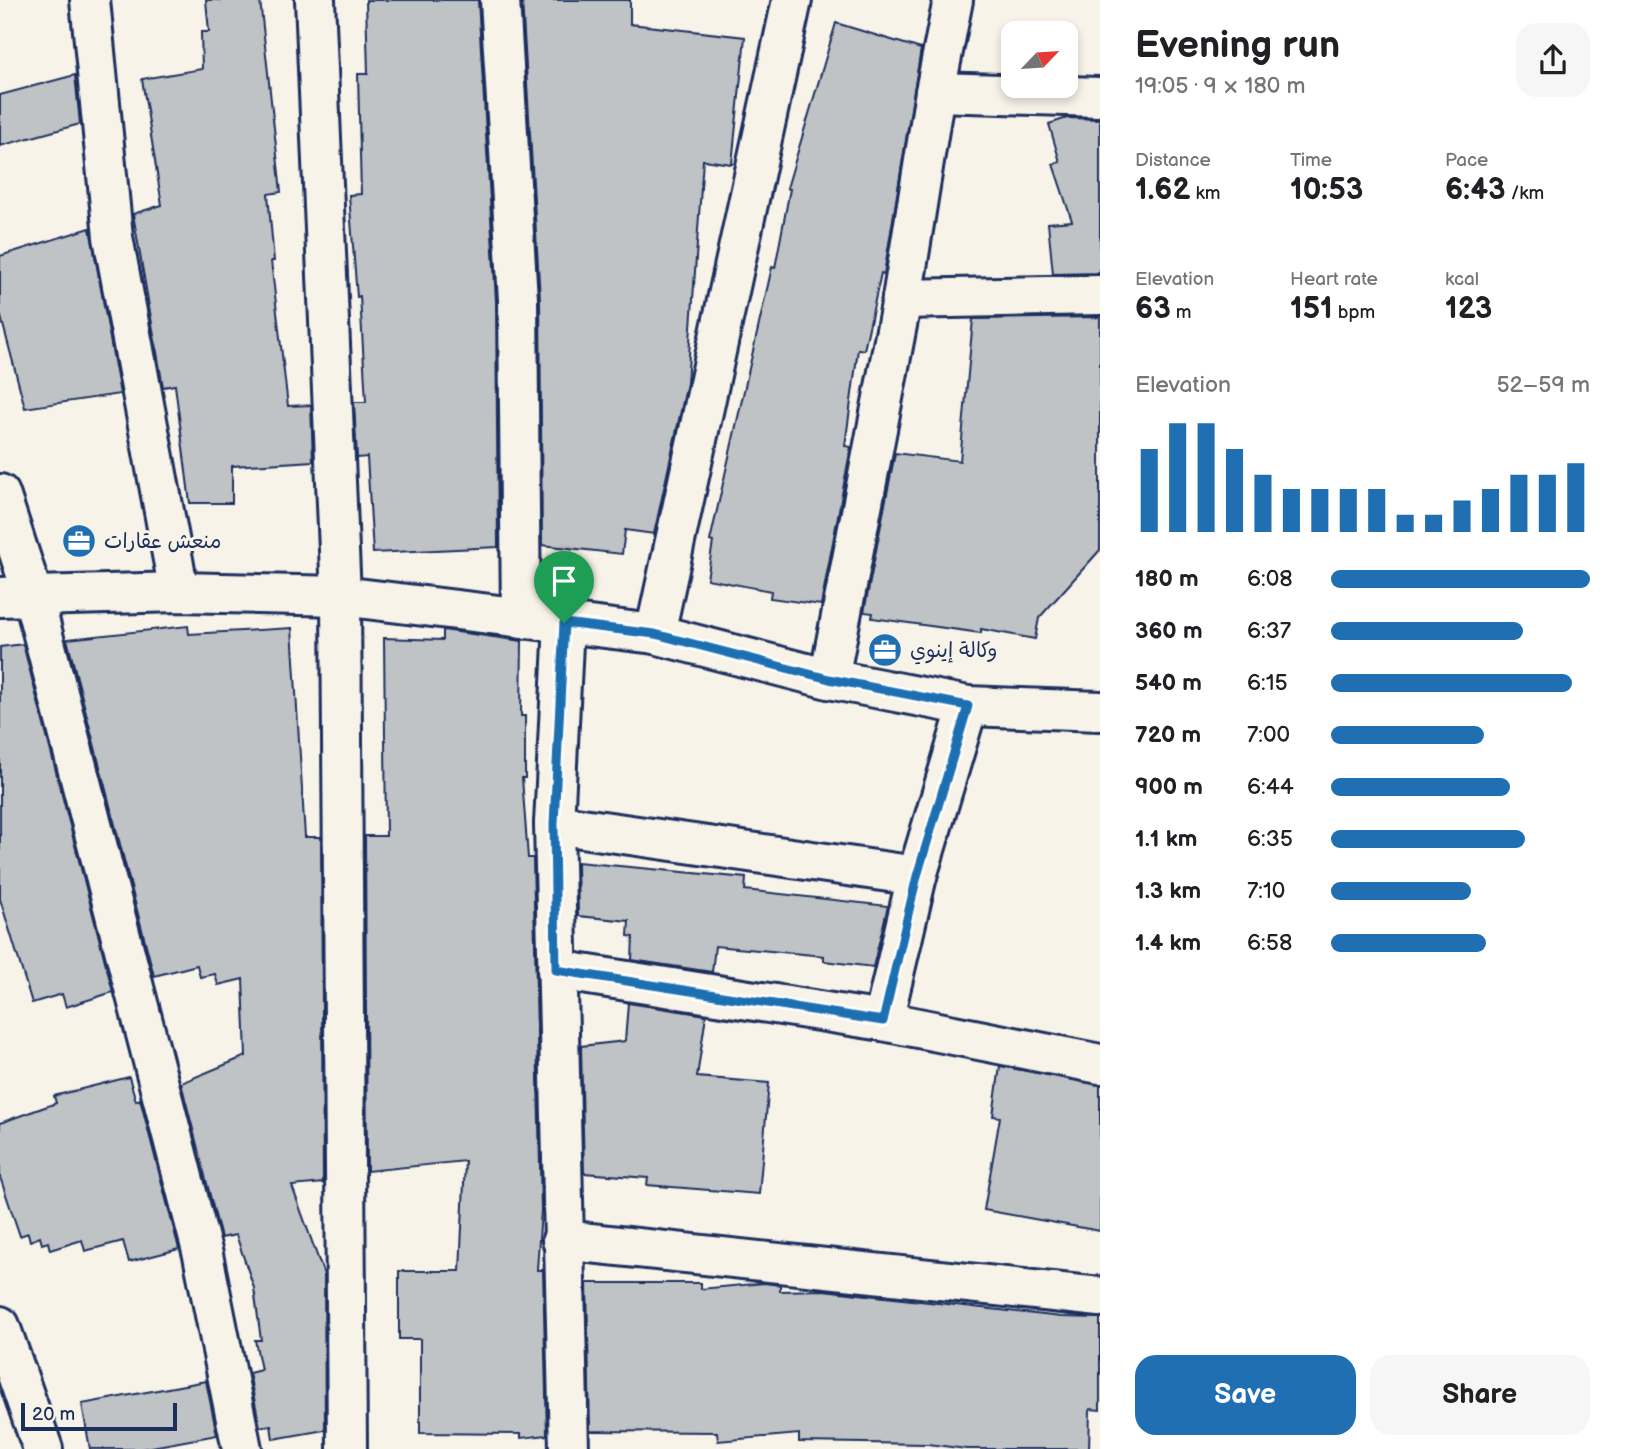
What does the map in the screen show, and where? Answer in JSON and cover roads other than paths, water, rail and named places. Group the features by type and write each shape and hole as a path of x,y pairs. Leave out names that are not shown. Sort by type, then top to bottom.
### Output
{"street":[{"path":"90,0 113,237 178,592"},
{"path":"315,0 341,596 347,1449"},
{"path":"500,0 519,300 521,619"},
{"path":"655,634 792,0"},
{"path":"829,679 902,299 935,92 953,0"},
{"path":"935,92 1100,97"},
{"path":"902,299 1100,295"},
{"path":"0,494 17,596 203,1255 242,1449"},
{"path":"17,596 178,592 341,596 655,634 829,679 968,706 1100,711"},
{"path":"564,623 554,824 569,1449"},
{"path":"883,1021 917,876 968,706"},
{"path":"554,824 917,876"},
{"path":"556,970 883,1021 1100,1064"},
{"path":"562,1240 1100,1297"},
{"path":"0,1326 43,1449"}],"place":[{"name":"منعش عقارات","path":"79,541"},
{"name":"وكالة إينوي","path":"885,650"}]}
